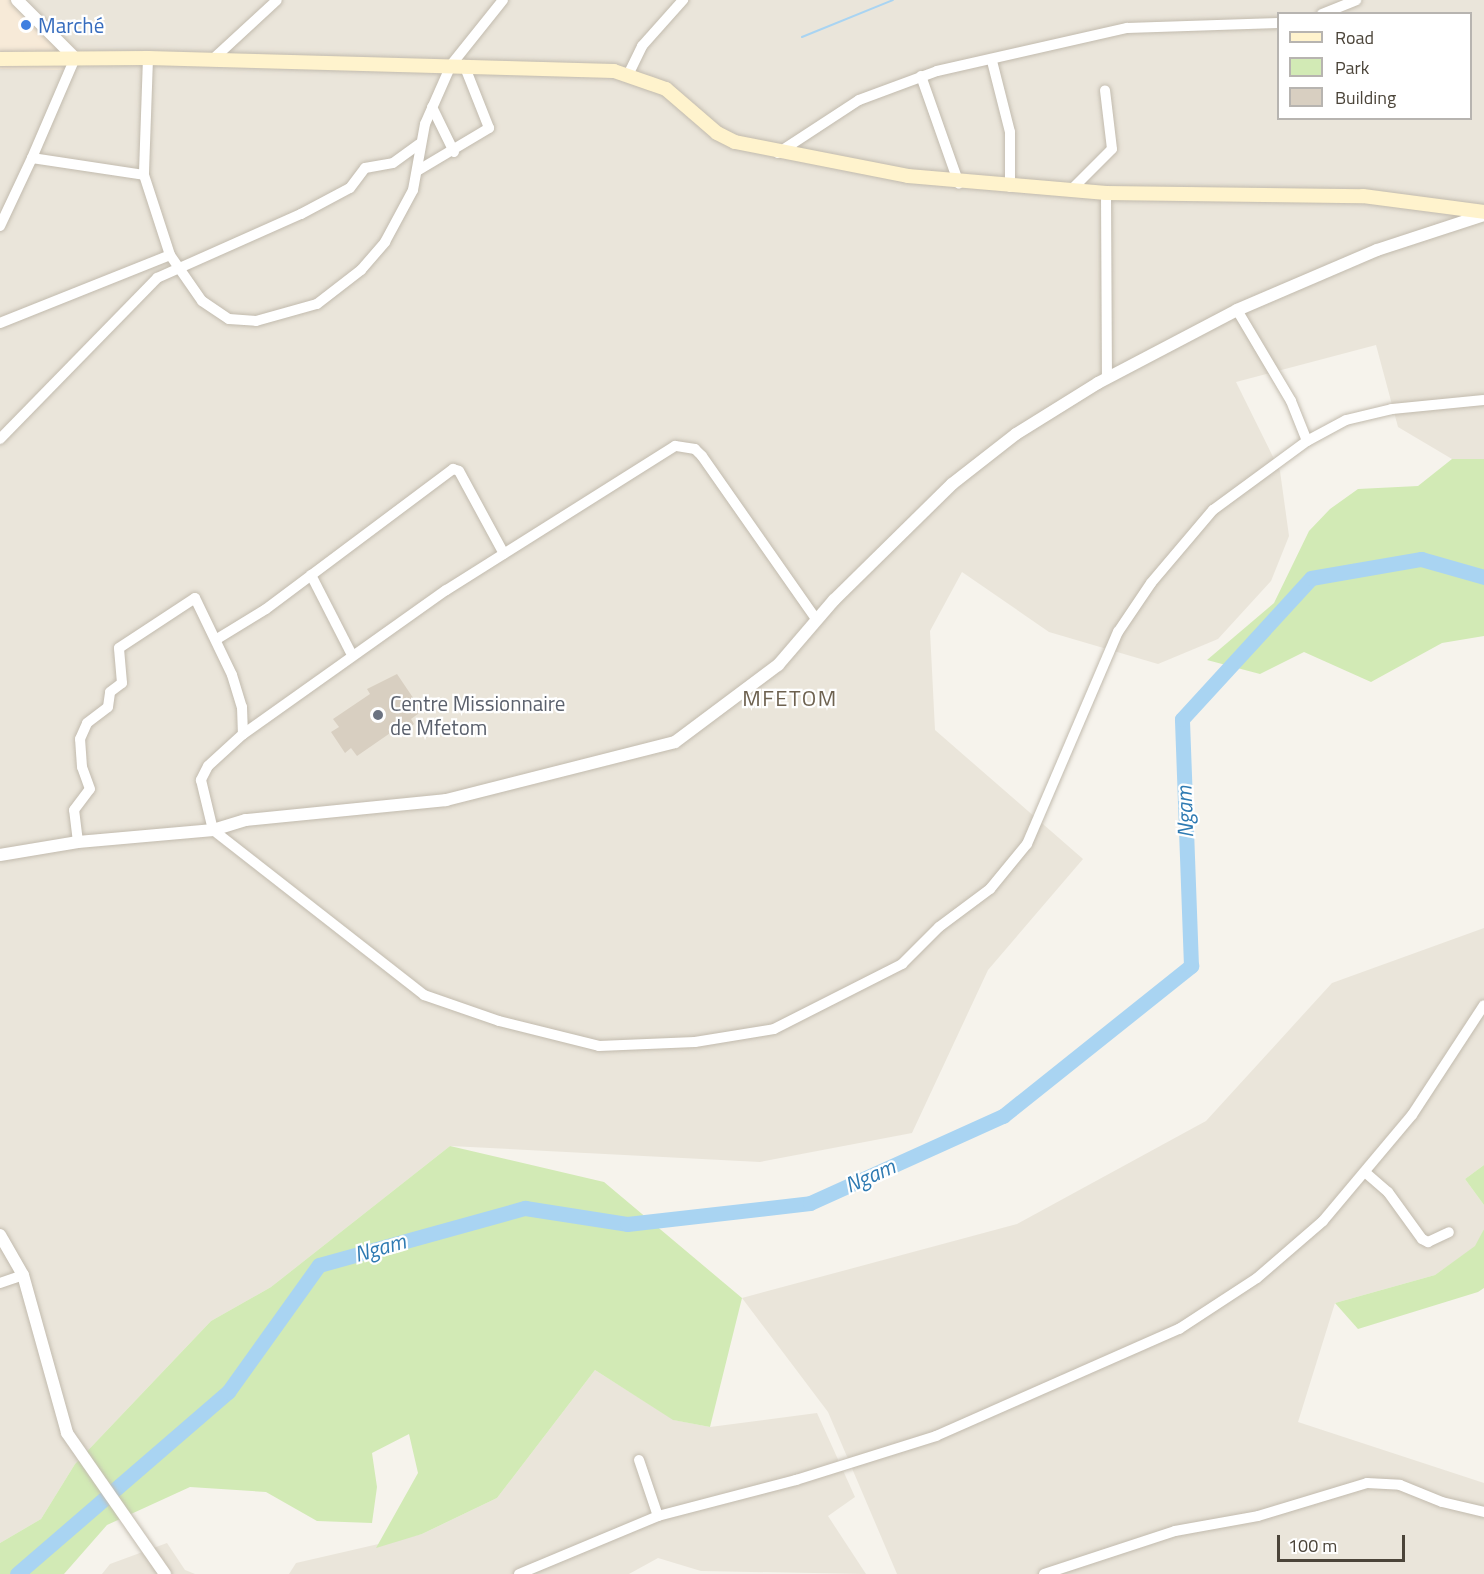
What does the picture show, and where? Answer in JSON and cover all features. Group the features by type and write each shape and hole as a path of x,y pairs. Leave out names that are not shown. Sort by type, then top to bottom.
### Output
{"main road":[{"path":"0,59 148,58 458,65 629,73 666,89 725,138 778,153 959,184 1106,193 1363,196 1484,213"}],"street":[{"path":"0,226 75,58 17,0"},
{"path":"212,60 277,0"},
{"path":"148,58 144,175 170,255 177,270 202,301 230,319 256,321 317,304 362,270 385,242 413,190 419,144 432,107 503,0"},
{"path":"629,73 642,45 683,0"},
{"path":"1327,12 1356,0"},
{"path":"778,153 851,104 921,76 1127,28 1277,23"},
{"path":"992,61 1010,132 1010,187"},
{"path":"417,166 454,153 489,128 458,65"},
{"path":"921,76 959,184"},
{"path":"1070,191 1112,149 1105,90"},
{"path":"432,107 454,153"},
{"path":"0,439 157,278 301,214 350,188 365,168 393,162 419,144"},
{"path":"405,155 417,166"},
{"path":"32,158 144,175"},
{"path":"1106,193 1107,378"},
{"path":"0,855 78,842 213,830 246,820 446,800 675,742 778,664 816,619 952,484 1016,434 1107,378 1237,310 1377,250 1484,213"},
{"path":"0,323 170,255"},
{"path":"1237,310 1291,401 1307,441"},
{"path":"816,619 709,465 686,446 664,450 352,655 243,734 208,766 201,780 213,830 333,929 424,995 499,1021 599,1046 695,1042 774,1029 902,964 939,927 990,889 1027,844 1118,632 1151,583 1213,510 1307,441 1346,420 1392,408 1484,400"},
{"path":"217,639 311,575 453,469 459,471 504,554"},
{"path":"311,575 352,655"},
{"path":"78,842 74,810 90,789 82,767 80,740 87,723 108,707 111,692 122,682 117,658 122,644 195,598 217,639 242,707 243,734"},
{"path":"519,1574 658,1516 796,1480 936,1436 1179,1329 1257,1278 1323,1221 1412,1116 1484,1005"},
{"path":"1366,1173 1388,1192 1422,1239 1428,1242 1449,1232"},
{"path":"0,1235 23,1275 67,1433 165,1574"},
{"path":"0,1283 23,1275"},
{"path":"639,1460 658,1516"},
{"path":"1044,1574 1175,1531 1258,1516 1367,1483 1400,1485 1484,1512"}],"shaded area":[{"path":"0,0 1484,0 1484,459 1452,459 1398,427 1376,345 1236,382 1280,471 1289,536 1271,581 1218,639 1158,664 1049,632 962,572 930,631 935,730 1083,859 988,970 912,1133 760,1162 450,1146 271,1287 211,1321 75,1464 41,1519 0,1543"},
{"name":"Marché","path":"0,0 25,0 77,50 82,63 65,70 0,69"},
{"path":"1484,928 1484,1165 1465,1179 1484,1205 1484,1229 1476,1246 1435,1275 1335,1303 1298,1422 1484,1483 1484,1574 897,1574 828,1412 742,1298 1017,1224 1206,1121 1332,983"},
{"path":"595,1370 674,1420 710,1427 817,1413 855,1497 828,1516 866,1574 701,1571 658,1558 629,1574 289,1574 296,1563 422,1534 497,1498"},
{"path":"167,1543 185,1570 195,1574 102,1574 110,1564"}],"green space":[{"path":"1452,459 1484,459 1484,636 1442,643 1371,682 1304,652 1260,674 1207,660 1274,603 1309,531 1330,509 1358,489 1418,486"},
{"path":"450,1146 604,1182 742,1298 710,1427 673,1420 595,1370 497,1498 422,1534 376,1548 418,1473 409,1434 372,1453 377,1487 372,1523 317,1521 266,1492 190,1487 107,1525 64,1574 0,1574 0,1543 41,1519 75,1464 211,1321 271,1287"},
{"path":"1484,1165 1484,1205 1465,1179"},
{"path":"1484,1229 1484,1288 1478,1292 1358,1329 1335,1303 1435,1275 1475,1246"}],"building":[{"name":"Centre Missionnaire de Mfetom","path":"397,674 422,711 411,719 414,724 400,735 396,729 357,756 351,748 345,753 331,732 339,727 333,719 370,694 367,689"}],"waterway":[{"path":"802,37 893,0"},
{"name":"Ngam","path":"17,1574 228,1392 319,1265 525,1208 627,1224 810,1203 1003,1116 1191,966 1182,719 1311,578 1421,559 1484,577"}],"place":[{"name":"Marché","path":"26,25"},
{"name":"Centre Missionnaire de Mfetom","path":"378,715"}],"district":[{"name":"MFETOM","path":"790,699"}]}
